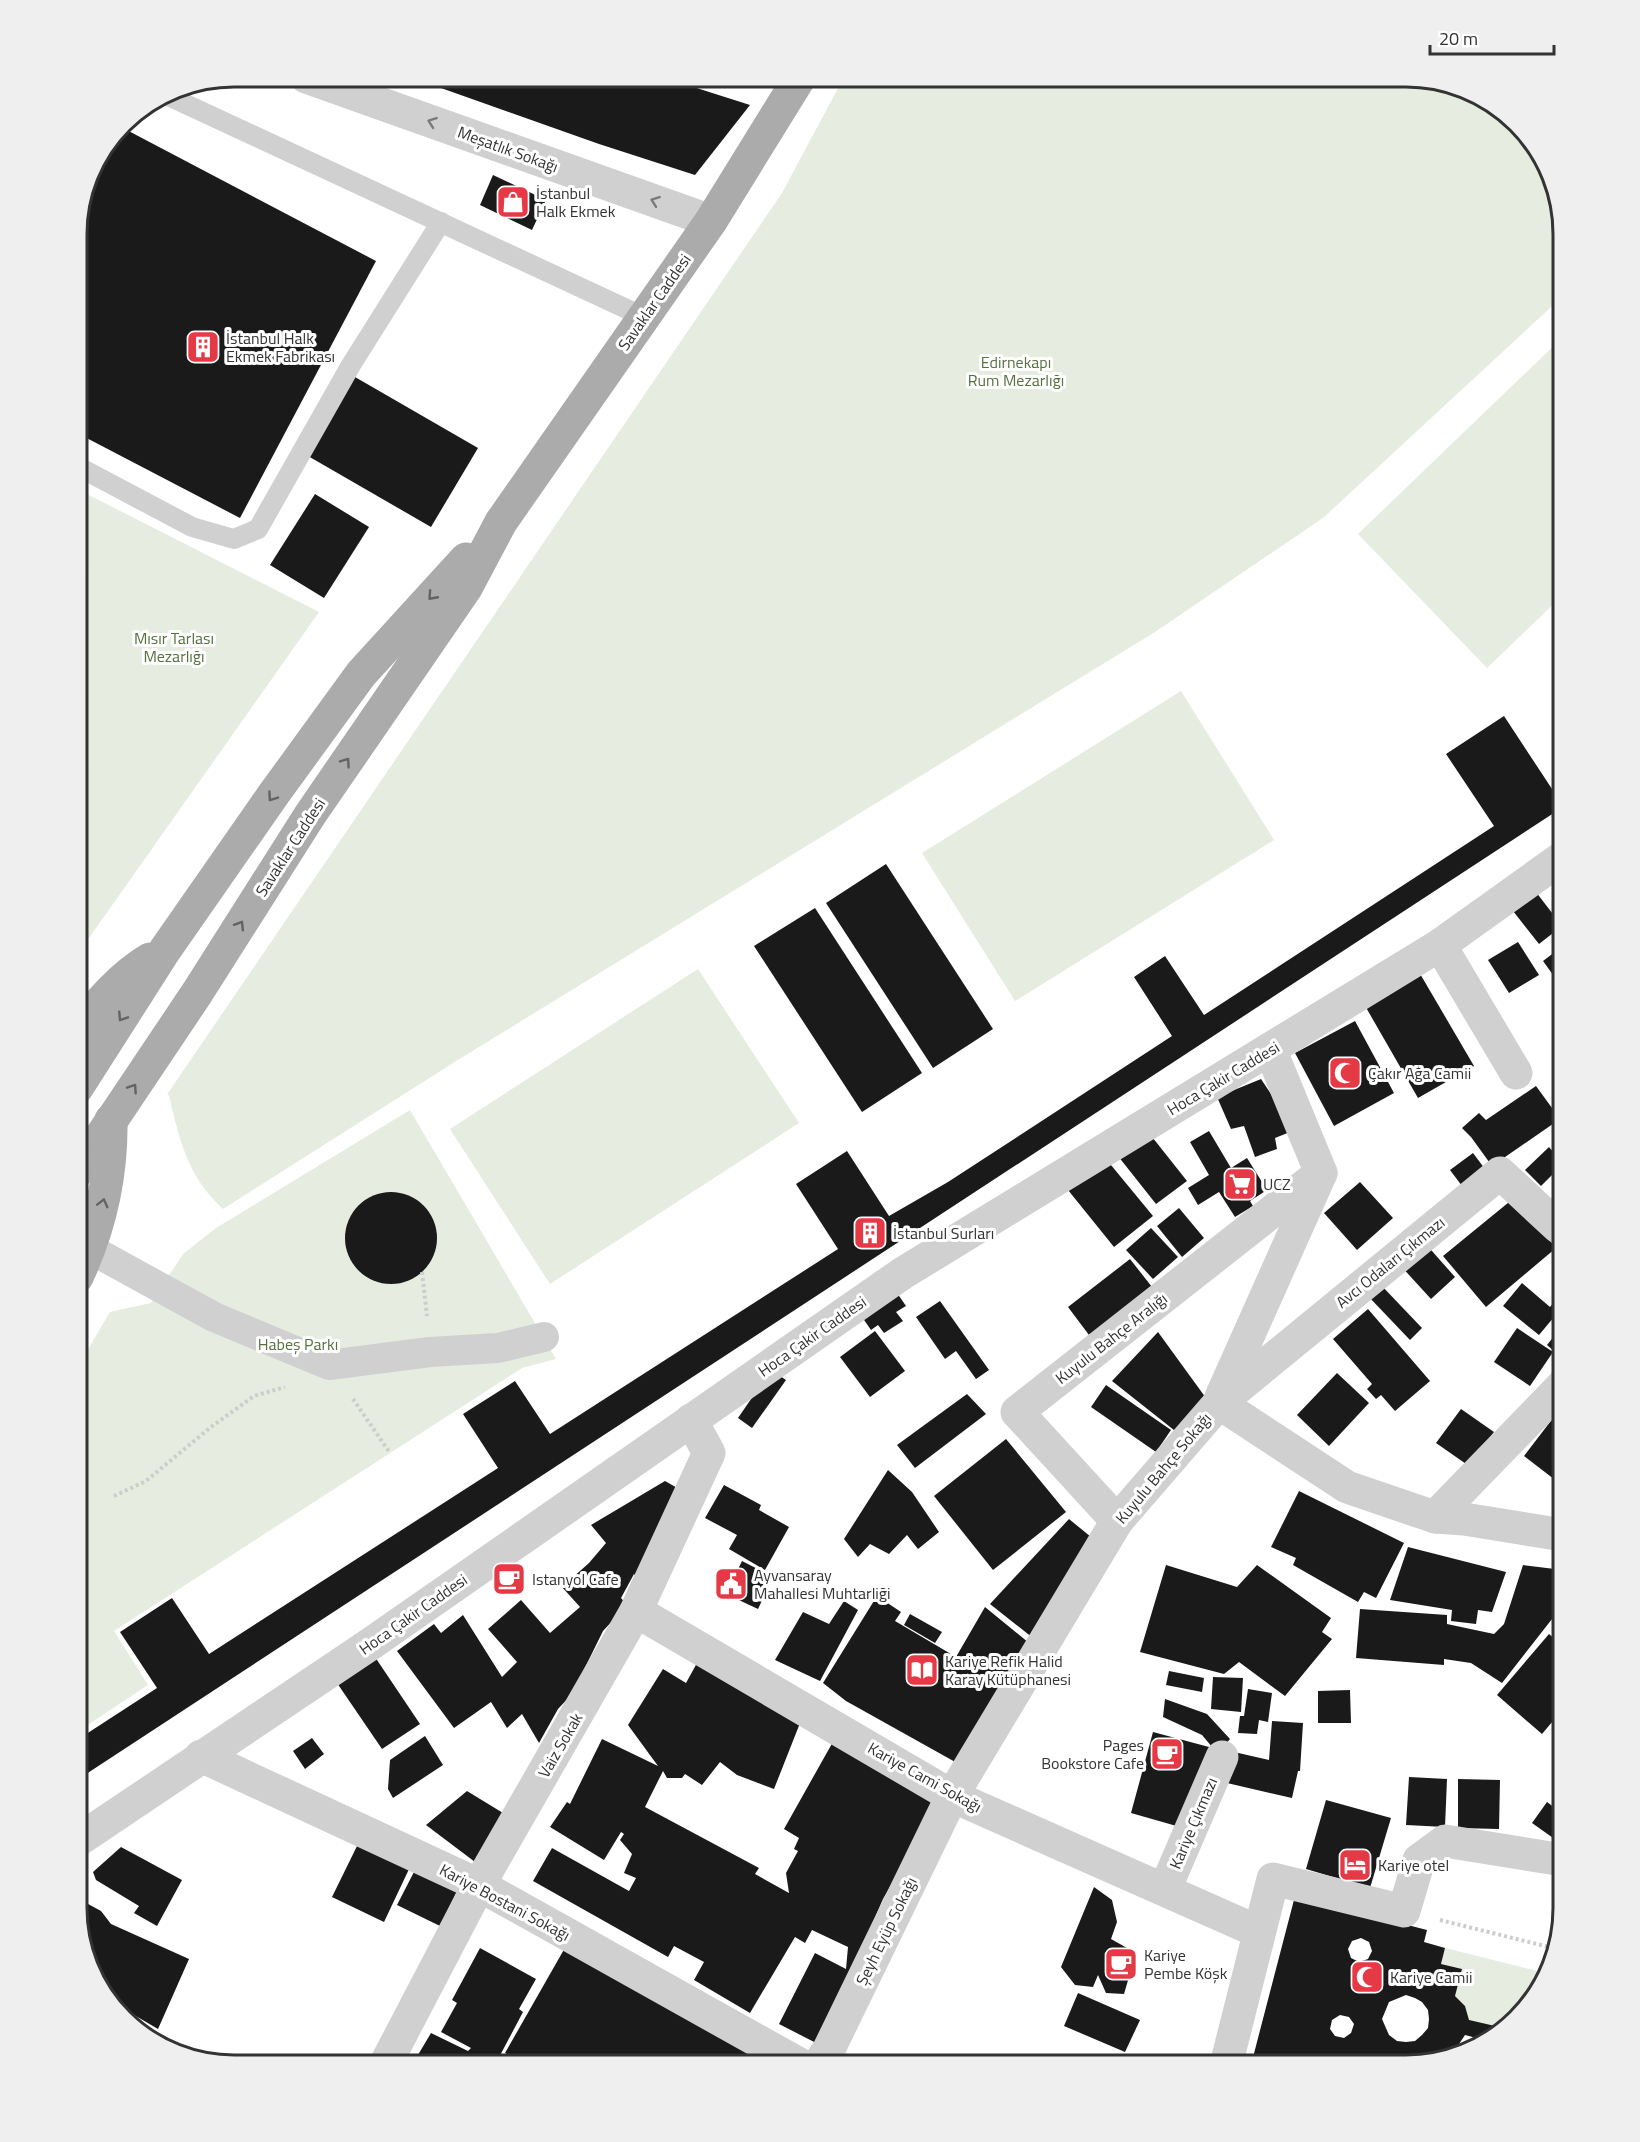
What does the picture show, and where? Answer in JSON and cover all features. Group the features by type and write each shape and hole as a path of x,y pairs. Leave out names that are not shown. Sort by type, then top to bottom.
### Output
{"main road":[{"name":"Savaklar Caddesi","path":"87,1157 197,993 310,815 466,588 501,522 711,221 794,87"},
{"name":"Savaklar Caddesi","path":"87,1072 165,950 361,674 501,522"},
{"path":"87,1017 113,987 135,968 165,950"},
{"path":"87,1251 105,1197 112,1150 111,1120"}],"street":[{"name":"Meşatlık Sokağı","path":"337,87 711,221"},
{"name":"Hoca Çakir Caddesi","path":"87,1834 369,1645 903,1273 1440,945 1553,864"},
{"path":"1440,945 1516,1073"},
{"path":"1219,1403 1321,1173 1270,1049"},
{"name":"Kuyulu Bahçe Aralığı","path":"1117,1521 1017,1412 1321,1173"},
{"name":"Avcı Odaları Çıkmazı","path":"1219,1403 1500,1173 1553,1222"},
{"path":"87,1265 329,1365 430,1352 498,1348 544,1337"},
{"path":"1435,1517 1553,1395"},
{"name":"Kuyulu Bahçe Sokağı","path":"952,1796 1117,1521 1219,1403 1347,1487 1435,1517 1553,1532"},
{"name":"Vaiz Sokak","path":"391,2055 479,1885 636,1611 709,1453 691,1420"},
{"name":"Kariye Cami Sokağı","path":"636,1611 952,1796 1259,1932"},
{"name":"Kariye Bostani Sokağı","path":"201,1756 479,1885 781,2055"},
{"name":"Kariye Çıkmazı","path":"1165,1889 1222,1757"},
{"name":"Şeyh Eyüp Sokağı","path":"825,2055 952,1796"},
{"path":"1229,2055 1273,1879 1404,1911 1419,1860 1445,1841 1553,1858"}],"lane":[{"path":"176,99 644,316"},
{"path":"87,471 192,527 234,539 258,529 351,365 441,222"}],"path":[{"path":"422,1272 430,1352"},
{"path":"114,1496 146,1481 211,1427 254,1396 309,1381 329,1365 390,1453"},
{"path":"1449,1922 1548,1947"}],"green space":[{"name":"Edirnekapı Rum Mezarlığı","path":"839,87 1416,87 1444,92 1480,107 1503,123 1528,152 1538,169 1550,205 1553,224 1553,305 1323,518 1155,632 461,1058 223,1209 200,1183 186,1156 168,1093 782,193"},
{"path":"1553,347 1553,605 1487,668 1358,534"},
{"name":"Mısır Tarlası Mezarlığı","path":"87,494 319,612 87,941"},
{"path":"1181,691 1274,840 1015,1001 922,853"},
{"path":"698,969 799,1123 550,1284 450,1129"},
{"name":"Habeş Parkı","path":"410,1110 556,1359 522,1368 114,1631 148,1685 87,1725 87,1351 110,1312 151,1303 183,1254 216,1228"},
{"path":"1445,1948 1537,1971 1529,1989 1517,2005 1503,2019 1484,2032 1469,2020 1465,2006 1455,1996 1462,1969 1441,1964"}],"building":[{"path":"438,87 693,87 750,105 695,175"},
{"name":"İstanbul Halk Ekmek Fabrikası","path":"129,131 376,261 240,518 87,438 88,214 98,177 117,144"},
{"name":"İstanbul Halk Ekmek","path":"493,175 546,200 532,230 480,205"},
{"path":"355,377 478,448 431,527 308,456"},
{"path":"315,494 369,527 324,598 270,565"},
{"name":"İstanbul Surları","path":"1504,716 1553,788 1553,814 87,1773 87,1734 157,1688 120,1632 172,1598 209,1654 498,1468 463,1414 515,1381 550,1434 838,1249 796,1184 847,1151 889,1216 948,1182 1172,1036 1134,977 1165,956 1204,1015 1494,826 1446,754"},
{"path":"886,864 993,1029 933,1068 826,903"},
{"path":"1536,892 1553,914 1553,933 1539,944 1513,911"},
{"path":"815,908 922,1073 862,1112 754,946"},
{"path":"1518,942 1539,975 1509,993 1488,960"},
{"path":"1553,953 1553,975 1543,961"},
{"path":"1419,972 1474,1066 1418,1098 1364,1004"},
{"name":"Çakır Ağa Camii","path":"1355,1021 1394,1093 1334,1126 1295,1053"},
{"path":"1261,1079 1295,1130 1275,1138 1277,1149 1255,1157 1244,1126 1231,1129 1217,1097"},
{"path":"1536,1086 1553,1109 1553,1124 1492,1166 1462,1128 1479,1113 1486,1120"},
{"path":"1145,1128 1187,1181 1156,1204 1114,1151"},
{"path":"1209,1131 1231,1168 1247,1158 1267,1190 1250,1201 1253,1206 1235,1217 1219,1192 1198,1205 1188,1188 1209,1175 1190,1142"},
{"path":"1549,1147 1553,1152 1553,1174 1541,1186 1525,1170"},
{"path":"1473,1153 1488,1173 1465,1190 1450,1170"},
{"path":"1106,1159 1153,1216 1114,1247 1068,1190"},
{"path":"1360,1182 1393,1218 1357,1250 1324,1213"},
{"path":"391,1192 409,1195 424,1205 434,1220 437,1238 434,1256 424,1271 409,1281 391,1284 373,1281 358,1271 348,1256 345,1238 348,1220 358,1205 373,1195"},
{"path":"1514,1198 1553,1244 1553,1251 1486,1307 1443,1256"},
{"path":"1179,1208 1204,1238 1182,1257 1157,1226"},
{"path":"1151,1228 1178,1257 1153,1279 1126,1250"},
{"path":"1424,1242 1455,1277 1431,1299 1399,1264"},
{"path":"1130,1259 1152,1287 1089,1335 1068,1307"},
{"path":"1522,1283 1550,1307 1553,1303 1553,1318 1539,1335 1503,1306"},
{"path":"1380,1284 1422,1328 1410,1340 1368,1296"},
{"path":"895,1290 906,1306 896,1312 903,1321 884,1333 878,1325 871,1330 860,1314"},
{"path":"940,1301 989,1370 976,1379 956,1351 945,1359 916,1317"},
{"path":"1368,1309 1430,1381 1395,1411 1381,1395 1376,1399 1367,1389 1372,1384 1333,1339"},
{"path":"1517,1328 1553,1352 1530,1386 1494,1362"},
{"path":"875,1331 905,1371 870,1397 840,1357"},
{"path":"1158,1332 1211,1405 1179,1434 1112,1381"},
{"path":"1553,1338 1553,1350 1547,1345"},
{"path":"771,1370 786,1380 752,1428 738,1418"},
{"path":"1337,1373 1369,1403 1329,1446 1297,1415"},
{"path":"1106,1385 1171,1430 1156,1452 1091,1407"},
{"path":"967,1394 986,1414 915,1468 897,1445"},
{"path":"1461,1409 1494,1432 1469,1466 1436,1443"},
{"path":"1553,1418 1553,1478 1524,1456"},
{"path":"1006,1439 1066,1512 993,1570 934,1496"},
{"path":"888,1470 912,1492 939,1532 918,1549 907,1535 889,1554 870,1544 858,1557 844,1539"},
{"path":"665,1481 679,1489 636,1577 634,1574 621,1598 627,1605 603,1631 572,1694 558,1709 539,1743 522,1714 507,1728 491,1702 454,1728 397,1651 434,1624 441,1633 463,1615 502,1677 517,1662 488,1629 521,1600 550,1633 580,1607 562,1587 589,1563 606,1543 591,1525"},
{"path":"724,1485 761,1505 759,1510 789,1527 765,1570 729,1549 737,1535 705,1518"},
{"path":"1299,1491 1404,1543 1376,1598 1364,1592 1358,1602 1293,1565 1296,1558 1271,1547"},
{"path":"1069,1519 1091,1537 1033,1638 990,1604"},
{"path":"1408,1547 1506,1572 1492,1612 1478,1610 1476,1624 1451,1621 1452,1610 1390,1600"},
{"path":"742,1561 773,1577 758,1609 726,1594"},
{"path":"1166,1565 1237,1587 1257,1565 1331,1618 1322,1632 1332,1639 1285,1696 1239,1662 1224,1674 1140,1652"},
{"path":"1523,1565 1553,1569 1553,1618 1502,1683 1471,1663 1444,1659 1444,1665 1356,1658 1360,1609 1447,1615 1447,1624 1494,1634 1504,1624"},
{"name":"Kariye Refik Halid Karay Kütüphanesi","path":"877,1596 901,1612 895,1621 956,1657 985,1607 1029,1643 957,1763 846,1701 823,1683"},
{"path":"844,1601 858,1610 820,1681 775,1660 803,1612 829,1624"},
{"path":"910,1614 942,1632 935,1643 904,1625"},
{"path":"1549,1634 1553,1637 1553,1721 1542,1734 1497,1695"},
{"path":"375,1657 420,1724 382,1749 337,1683"},
{"path":"697,1663 802,1718 774,1789 737,1775 720,1762 702,1785 685,1774 682,1778 667,1778 663,1771 645,1807 759,1868 755,1874 789,1893 786,1873 798,1851 794,1849 799,1838 784,1829 834,1740 940,1800 883,1899 820,2045 779,2024 815,1953 846,1969 848,1947 812,1930 805,1943 795,1937 750,2013 694,1980 704,1962 674,1946 668,1957 533,1881 552,1848 629,1891 636,1878 624,1873 632,1854 620,1840 624,1834 621,1832 604,1860 550,1827 567,1802 570,1804 602,1739 658,1766 628,1725 663,1669 686,1683"},
{"path":"1169,1671 1204,1678 1202,1692 1166,1685"},
{"path":"1213,1677 1243,1678 1241,1712 1211,1709"},
{"path":"1248,1689 1272,1693 1268,1722 1259,1720 1257,1734 1238,1733 1240,1716 1244,1716"},
{"path":"1350,1690 1351,1723 1318,1723 1318,1691"},
{"path":"1165,1699 1207,1714 1230,1739 1218,1754 1202,1735 1163,1717"},
{"path":"1272,1721 1303,1723 1300,1771 1298,1771 1292,1798 1227,1783 1234,1752 1269,1760"},
{"path":"1153,1732 1209,1747 1187,1829 1131,1813"},
{"path":"425,1736 443,1765 393,1798 388,1789 390,1760"},
{"path":"312,1738 324,1754 305,1769 293,1751"},
{"path":"1409,1777 1447,1779 1445,1827 1406,1825"},
{"path":"1458,1779 1500,1780 1499,1829 1458,1828"},
{"path":"467,1791 503,1813 479,1865 426,1825"},
{"path":"1326,1800 1391,1818 1370,1888 1306,1869"},
{"path":"1547,1802 1553,1806 1553,1838 1532,1823"},
{"path":"359,1842 410,1867 384,1922 332,1897"},
{"path":"121,1847 182,1880 157,1926 134,1913 139,1906 96,1880 93,1872"},
{"path":"415,1870 457,1891 440,1926 397,1905"},
{"path":"1094,1887 1112,1900 1117,1922 1111,1939 1136,1953 1124,1994 1106,1993 1098,1975 1093,1987 1075,1985 1061,1967"},
{"name":"Kariye Camii","path":"1295,1896 1427,1930 1424,1942 1445,1948 1441,1964 1462,1969 1455,1996 1465,2006 1469,2020 1494,2026 1475,2038 1465,2035 1458,2045 1426,2054 1254,2055","holes":["1361,1938 1369,1942 1372,1951 1368,1959 1359,1962 1351,1958 1348,1949 1352,1941","1406,1995 1422,2002 1428,2010 1429,2019 1428,2028 1422,2035 1415,2041 1406,2042 1397,2041 1389,2035 1382,2019 1389,2002","1340,2015 1349,2017 1354,2024 1351,2033 1344,2038 1335,2036 1330,2029 1332,2020"]},
{"path":"87,1903 101,1911 111,1924 189,1959 158,2029 131,2013 112,1990 102,1973 88,1928"},
{"path":"566,1946 762,2055 509,2055 505,2053"},
{"path":"480,1948 536,1979 519,2009 523,2012 500,2055 418,2055 431,2033 468,2051 471,2048 441,2032 457,2003 452,2000"},
{"path":"1078,1993 1140,2020 1125,2052 1064,2026"}],"place":[{"name":"İstanbul Halk Ekmek","path":"513,202"},
{"name":"İstanbul Halk Ekmek Fabrikası","path":"203,347"},
{"name":"Çakır Ağa Camii","path":"1345,1073"},
{"name":"UCZ","path":"1240,1184"},
{"name":"İstanbul Surları","path":"870,1233"},
{"name":"Istanyol Cafe","path":"509,1579"},
{"name":"Ayvansaray Mahallesi Muhtarliği","path":"731,1584"},
{"name":"Kariye Refik Halid Karay Kütüphanesi","path":"922,1670"},
{"name":"Pages Bookstore Cafe","path":"1167,1754"},
{"name":"Kariye otel","path":"1355,1865"},
{"name":"Kariye Pembe Köşk","path":"1121,1964"},
{"name":"Kariye Camii","path":"1367,1977"}]}
